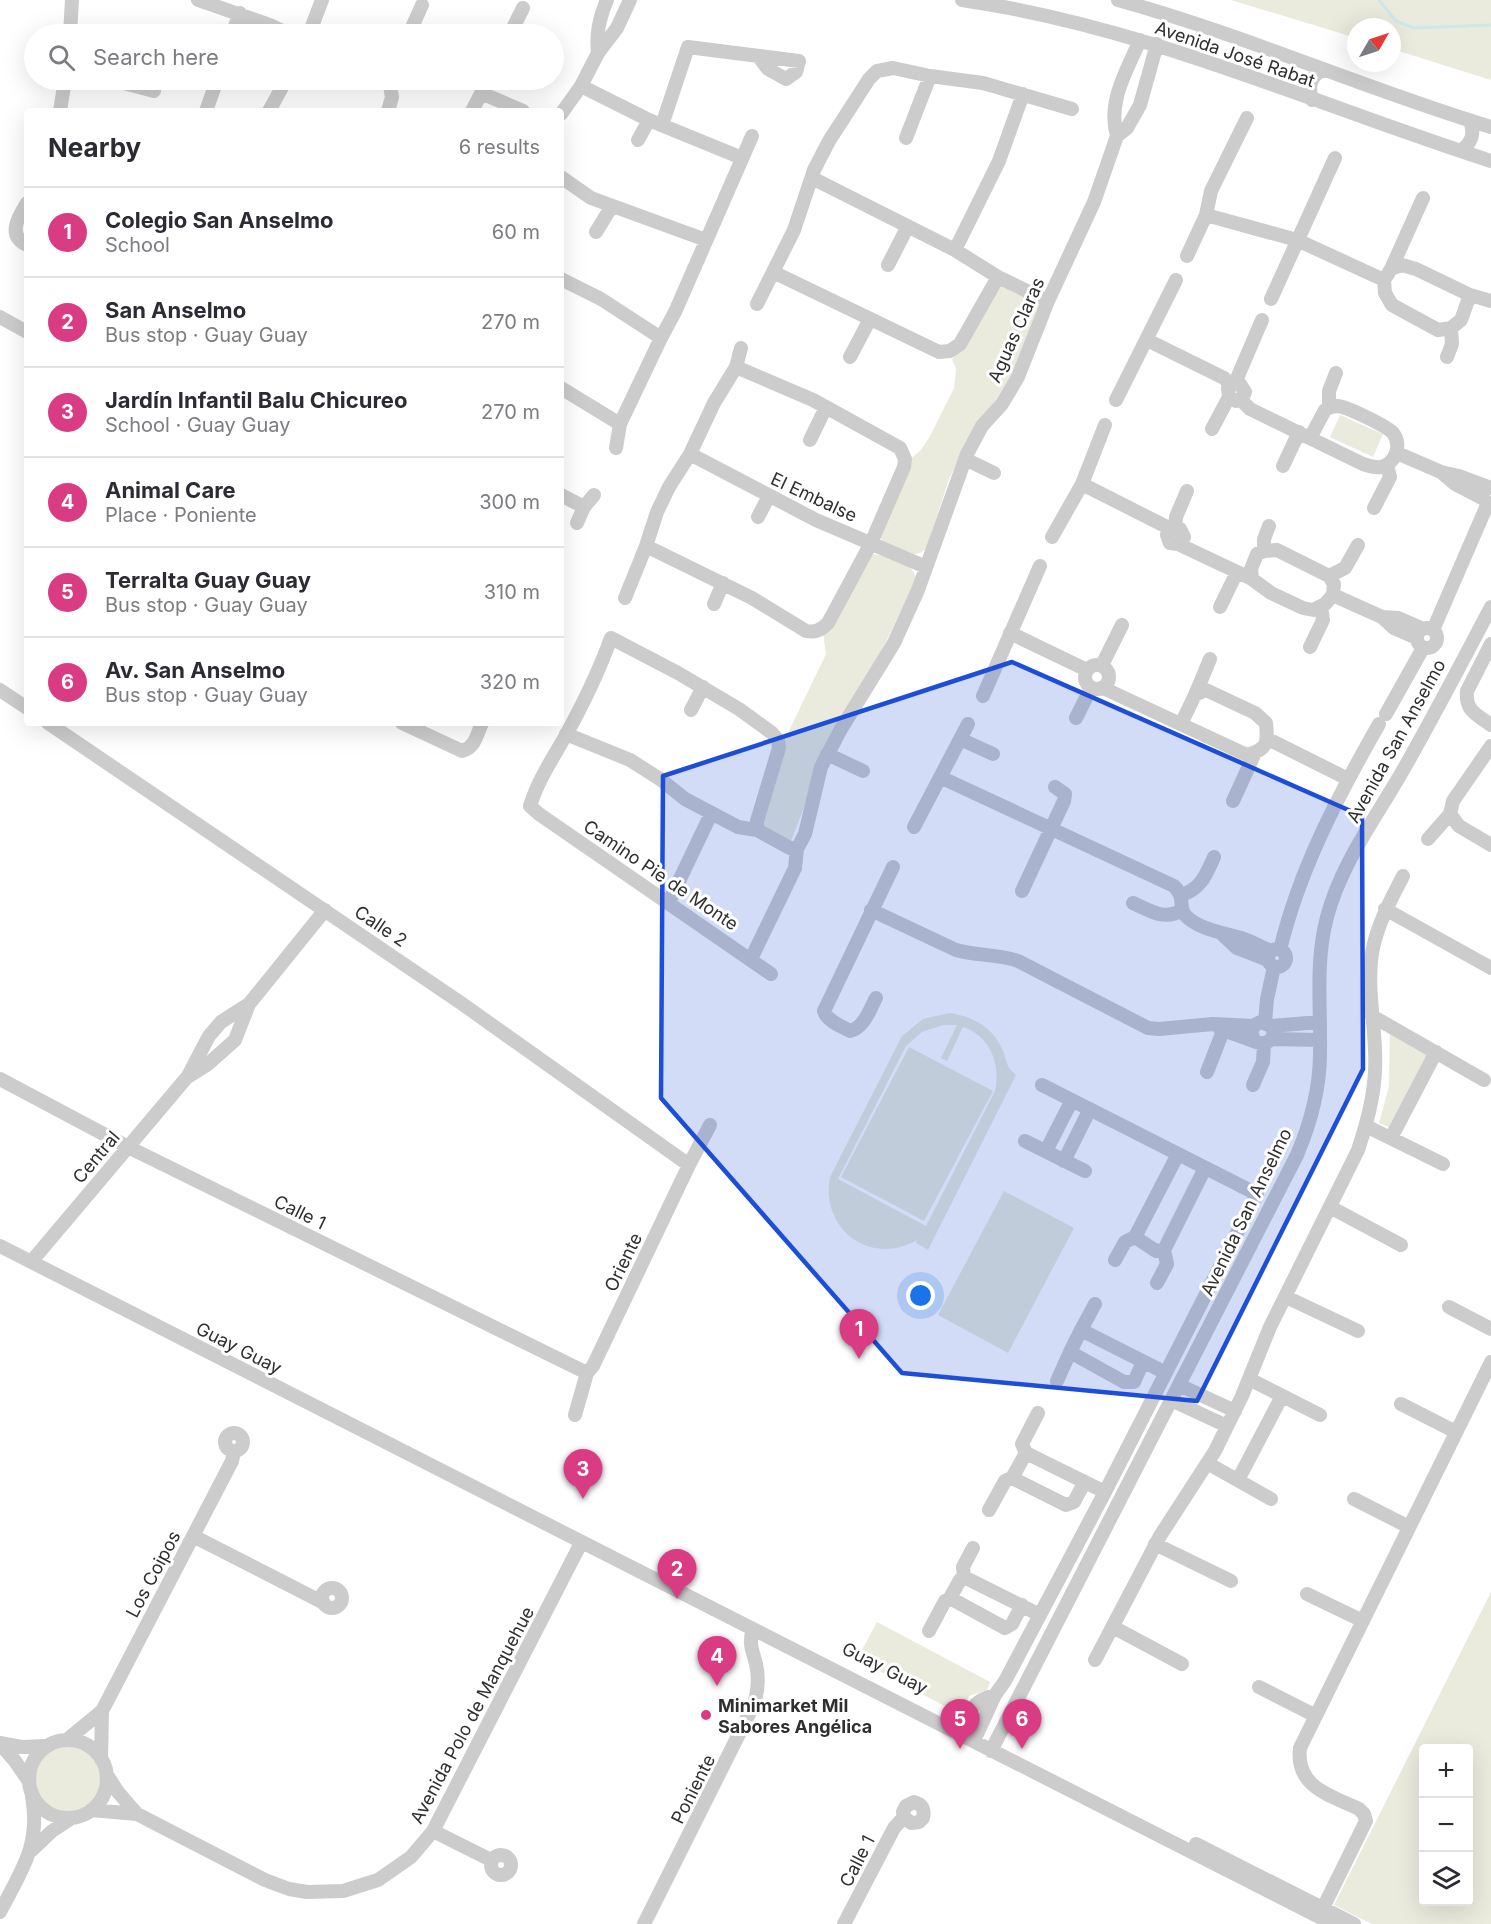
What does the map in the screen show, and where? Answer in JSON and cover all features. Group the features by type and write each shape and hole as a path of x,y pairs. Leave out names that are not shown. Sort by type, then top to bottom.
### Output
{"street":[{"path":"71,24 72,0"},
{"path":"198,0 268,24"},
{"path":"313,24 322,0"},
{"path":"598,54 596,36 607,0"},
{"path":"564,110 581,86 598,54 617,28 630,0"},
{"name":"Avenida José Rabat","path":"1118,0 1206,26 1323,70 1491,127"},
{"name":"Avenida José Rabat","path":"971,1 1140,39 1491,161"},
{"path":"413,24 422,5"},
{"path":"515,24 523,8"},
{"path":"236,24 240,13"},
{"name":"Aguas Claras","path":"1117,136 1113,123 1114,100 1140,39"},
{"name":"Aguas Claras","path":"751,959 795,868 797,849 805,834 827,754 894,643 918,590 965,459 982,426 1002,404 1018,377 1048,301 1094,202 1117,136 1127,129 1140,105 1156,45"},
{"path":"638,140 655,122 688,47 758,56"},
{"path":"757,304 794,230 812,178 829,141 872,74 893,68 930,76 983,83 1072,109"},
{"path":"1312,100 1310,82 1323,70"},
{"path":"906,138 930,76"},
{"path":"581,86 655,122 742,158"},
{"path":"60,108 63,90"},
{"path":"207,108 213,90"},
{"path":"271,108 281,90"},
{"path":"389,108 393,97 391,90"},
{"path":"474,108 483,90"},
{"path":"481,93 517,108"},
{"path":"955,250 999,161 1023,94"},
{"path":"1187,256 1206,214 1211,191 1247,118"},
{"path":"1460,151 1472,138 1473,130 1470,121"},
{"path":"616,448 620,424 675,312 752,135"},
{"path":"1271,299 1335,158"},
{"path":"812,178 955,250 998,277 1048,301"},
{"path":"564,179 591,198 706,240"},
{"path":"1423,198 1387,274 1385,293 1388,300 1398,310 1438,330 1451,328 1461,320 1470,295"},
{"path":"596,232 612,206"},
{"path":"24,208 16,221 15,228 19,239 24,243"},
{"path":"1206,214 1297,240 1387,274"},
{"path":"888,265 908,226"},
{"path":"1387,274 1402,265 1416,269 1470,295 1491,301"},
{"path":"773,272 939,352 946,353 960,344 998,277"},
{"path":"1116,400 1176,279"},
{"path":"564,284 601,298 661,338"},
{"path":"1470,295 1491,310"},
{"path":"0,317 24,330"},
{"path":"850,357 870,319"},
{"path":"1212,429 1234,391 1262,320"},
{"path":"1447,357 1452,344 1451,328"},
{"path":"1147,340 1224,378 1250,409 1363,465 1373,468 1387,465 1397,453 1395,438 1389,430 1340,406 1329,407"},
{"path":"625,598 657,512 669,487 690,454 714,403 736,367 741,348"},
{"path":"646,546 723,583 806,631 816,631 825,626 830,619 871,543 904,467 903,453 893,443 826,407 736,367"},
{"path":"1283,466 1329,407 1329,392 1336,374"},
{"path":"564,390 620,424"},
{"path":"810,440 826,407"},
{"path":"1052,537 1082,484 1105,425"},
{"path":"1253,1085 1263,1062 1267,999 1273,957 1304,874 1348,779 1382,719 1424,636 1489,498 1459,476 1441,472 1397,453"},
{"name":"El Embalse","path":"690,454 816,520 926,567"},
{"path":"965,459 994,473"},
{"path":"1374,508 1390,477 1387,465"},
{"path":"1082,484 1173,528"},
{"path":"1187,491 1173,528 1168,533 1168,541 1252,579 1271,593 1303,608 1313,610 1333,595 1334,584 1329,576 1277,550 1264,550 1257,554 1251,569 1252,579"},
{"path":"577,523 584,507 594,495"},
{"path":"758,517 769,496"},
{"path":"564,497 584,507"},
{"path":"1264,550 1264,538 1269,526"},
{"path":"1329,576 1345,568 1358,545"},
{"path":"983,696 1040,566"},
{"path":"1220,607 1237,572"},
{"path":"714,604 723,583"},
{"path":"1333,595 1382,617 1398,618 1424,636"},
{"path":"1310,647 1323,620 1321,606"},
{"name":"Avenida San Anselmo","path":"993,1747 1303,1141 1316,1092 1320,1040 1319,975 1322,940 1340,879 1411,756 1491,607"},
{"path":"1102,665 1122,625"},
{"path":"1010,633 1087,670"},
{"path":"758,830 757,821 779,748 778,740 772,733 703,687 611,638 603,661 566,734 630,760 711,814 738,827 758,830 790,848 797,849"},
{"path":"1491,644 1467,691 1466,699 1467,706 1491,725"},
{"path":"1181,724 1210,659"},
{"path":"1076,718 1097,688 1108,682 1110,674 1102,665 1094,665 1087,670 1086,682 1097,688 1181,724 1247,755 1263,747 1268,739 1266,723 1255,713 1206,690 1195,695"},
{"path":"691,710 703,687"},
{"path":"0,690 24,706"},
{"path":"914,827 968,724"},
{"name":"Calle 2","path":"52,726 325,910 689,1165"},
{"path":"408,726 462,751 468,750 472,745 481,726"},
{"name":"Camino Pie de Monte","path":"566,734 538,784 530,806 771,974"},
{"path":"960,739 993,754"},
{"path":"1268,739 1348,779"},
{"path":"1428,839 1450,814 1453,801 1491,746"},
{"path":"1233,801 1255,753"},
{"path":"827,754 863,771"},
{"path":"940,777 1174,886 1181,895 1182,910 1191,920 1223,935 1241,938 1273,957"},
{"path":"1022,891 1065,794 1055,787"},
{"path":"669,902 711,814"},
{"path":"1450,814 1459,826 1491,845"},
{"path":"1181,895 1199,886 1214,857"},
{"path":"876,998 860,1026 854,1031 843,1027 824,1014 893,867"},
{"path":"1095,1660 1155,1544 1207,1463 1235,1411 1258,1353 1349,1170 1366,1126 1374,1093 1375,1052 1370,979 1372,954 1385,909 1403,876"},
{"path":"1134,903 1161,916 1174,915 1182,910"},
{"path":"1385,909 1491,968"},
{"name":"Central","path":"188,1076 208,1064 235,1040 249,1004 325,910"},
{"path":"871,910 956,950 970,954 1002,957 1018,962 1148,1028 1218,1028 1320,1040"},
{"name":"Central","path":"31,1262 188,1076 209,1036 220,1022 249,1004"},
{"path":"1372,1016 1485,1080"},
{"path":"1264,1033 1320,1022"},
{"path":"1207,1072 1218,1028"},
{"path":"1391,1138 1436,1052"},
{"name":"Calle 1","path":"0,1079 128,1147 587,1373"},
{"path":"977,1734 995,1695 1041,1615 1105,1492 1164,1372 1257,1194 1042,1085"},
{"path":"1046,1151 1072,1100"},
{"path":"1064,1161 1090,1109"},
{"name":"Oriente","path":"575,1415 587,1373 593,1366 710,1125"},
{"path":"1366,1126 1443,1164"},
{"path":"1025,1141 1085,1171"},
{"path":"1115,1260 1125,1242 1135,1238 1178,1154"},
{"path":"1157,1283 1167,1264 1164,1250 1205,1168"},
{"path":"1330,1207 1401,1245"},
{"path":"1135,1238 1156,1251 1164,1250"},
{"name":"Guay Guay","path":"0,1246 581,1543 641,1569"},
{"path":"1286,1297 1358,1331"},
{"path":"1057,1381 1095,1304"},
{"path":"1449,1307 1491,1329"},
{"path":"1081,1330 1164,1372"},
{"path":"1070,1352 1124,1382 1134,1382 1143,1362"},
{"path":"1321,1912 1366,1821 1359,1809 1311,1785 1304,1777 1299,1763 1300,1748 1491,1362"},
{"path":"1249,1379 1320,1415"},
{"path":"1179,1384 1235,1411"},
{"path":"1238,1480 1282,1396"},
{"path":"1171,1400 1227,1426"},
{"path":"1401,1404 1456,1432"},
{"path":"1038,1413 1022,1444 1026,1453 1105,1492"},
{"name":"Los Coipos","path":"68,1739 102,1712 232,1461 234,1452"},
{"path":"989,1510 1005,1481 1012,1478 1026,1453"},
{"path":"1207,1463 1270,1499"},
{"path":"1012,1478 1066,1505 1074,1502 1084,1483"},
{"name":"Guay Guay","path":"462,1482 511,1499 761,1631 977,1734 993,1747"},
{"path":"1354,1499 1409,1527"},
{"path":"193,1536 324,1604"},
{"name":"Avenida Polo de Manquehue","path":"107,1775 137,1814 266,1880 307,1892 343,1891 378,1880 411,1857 433,1831 581,1543"},
{"path":"1155,1544 1231,1581"},
{"path":"964,1578 963,1567 973,1548"},
{"path":"929,1630 940,1608 950,1598 960,1580 964,1578 969,1578 1041,1615"},
{"path":"1307,1594 1363,1622"},
{"path":"950,1598 1005,1628 1012,1624 1022,1605"},
{"path":"1113,1627 1182,1664"},
{"name":"Poniente","path":"644,1924 751,1712 758,1689 756,1665 761,1631"},
{"name":"Guay Guay","path":"831,1665 1321,1912 1333,1924"},
{"path":"1259,1687 1316,1716"},
{"path":"963,1727 975,1703 995,1695"},
{"name":"Los Coipos","path":"101,1759 102,1712"},
{"path":"0,1744 21,1747 45,1746 68,1739 87,1745 101,1759 107,1775 103,1797 91,1810 72,1818 52,1831 31,1851 0,1912"},
{"path":"0,1744 15,1761 40,1807 55,1816 72,1818"},
{"path":"31,1851 34,1822 30,1786 32,1761 45,1746"},
{"name":"Guay Guay","path":"1041,1771 1054,1783 1321,1912 1354,1924"},
{"name":"Avenida Polo de Manquehue","path":"91,1810 137,1814"},
{"name":"Calle 1","path":"844,1924 894,1828 904,1818"},
{"path":"433,1831 491,1860"}],"highlighted area":[{"path":"1012,662 1362,816 1363,1069 1197,1401 902,1373 661,1098 663,776"}],"shaded area":[{"path":"1231,0 1491,0 1491,80 1401,52 1401,18 1347,18 1347,35"},
{"path":"1005,285 1040,304 1039,313 1011,376 996,400 977,423 949,479 926,549 915,554 900,551 883,543 878,530 908,461 921,450 929,438 954,388 956,369 952,359 967,344 997,289"},
{"path":"1340,415 1383,434 1373,457 1330,437"},
{"path":"872,554 905,563 914,572 916,579 806,802 791,841 758,826 785,739 826,654 823,633"},
{"path":"949,1013 974,1020 994,1036 1009,1067 1016,1075 928,1250 916,1243 917,1240 899,1247 882,1249 866,1246 852,1238 841,1227 833,1213 829,1196 830,1177 902,1036 923,1019","holes":["943,1025 957,1025 941,1058 947,1061 963,1027 972,1031 987,1044 995,1061 995,1091 926,1226 838,1179 906,1046 922,1032"]},
{"path":"1390,1029 1429,1053 1391,1128 1379,1123 1389,1086"},
{"path":"909,1047 993,1091 924,1221 841,1177"},
{"path":"1004,1191 1074,1228 1008,1353 938,1315"},
{"path":"1491,1592 1491,1924 1372,1924 1334,1905"},
{"path":"877,1622 990,1682 987,1690 969,1696 961,1715 857,1659"},
{"path":"68,1746 81,1749 91,1756 98,1766 101,1779 98,1792 91,1802 81,1809 68,1812 55,1809 45,1802 38,1792 35,1779 38,1766 45,1756 55,1749"}],"waterway":[{"path":"1379,0 1396,21 1414,28 1491,25"}],"place":[{"name":"Colegio San Anselmo","path":"859,1359"},
{"name":"Jardín Infantil Balu Chicureo","path":"583,1499"},
{"name":"San Anselmo","path":"677,1599"},
{"name":"Animal Care","path":"717,1686"},
{"name":"Minimarket Mil Sabores Angélica","path":"706,1715"},
{"name":"Terralta Guay Guay","path":"960,1749"},
{"name":"Av. San Anselmo","path":"1022,1749"}]}
